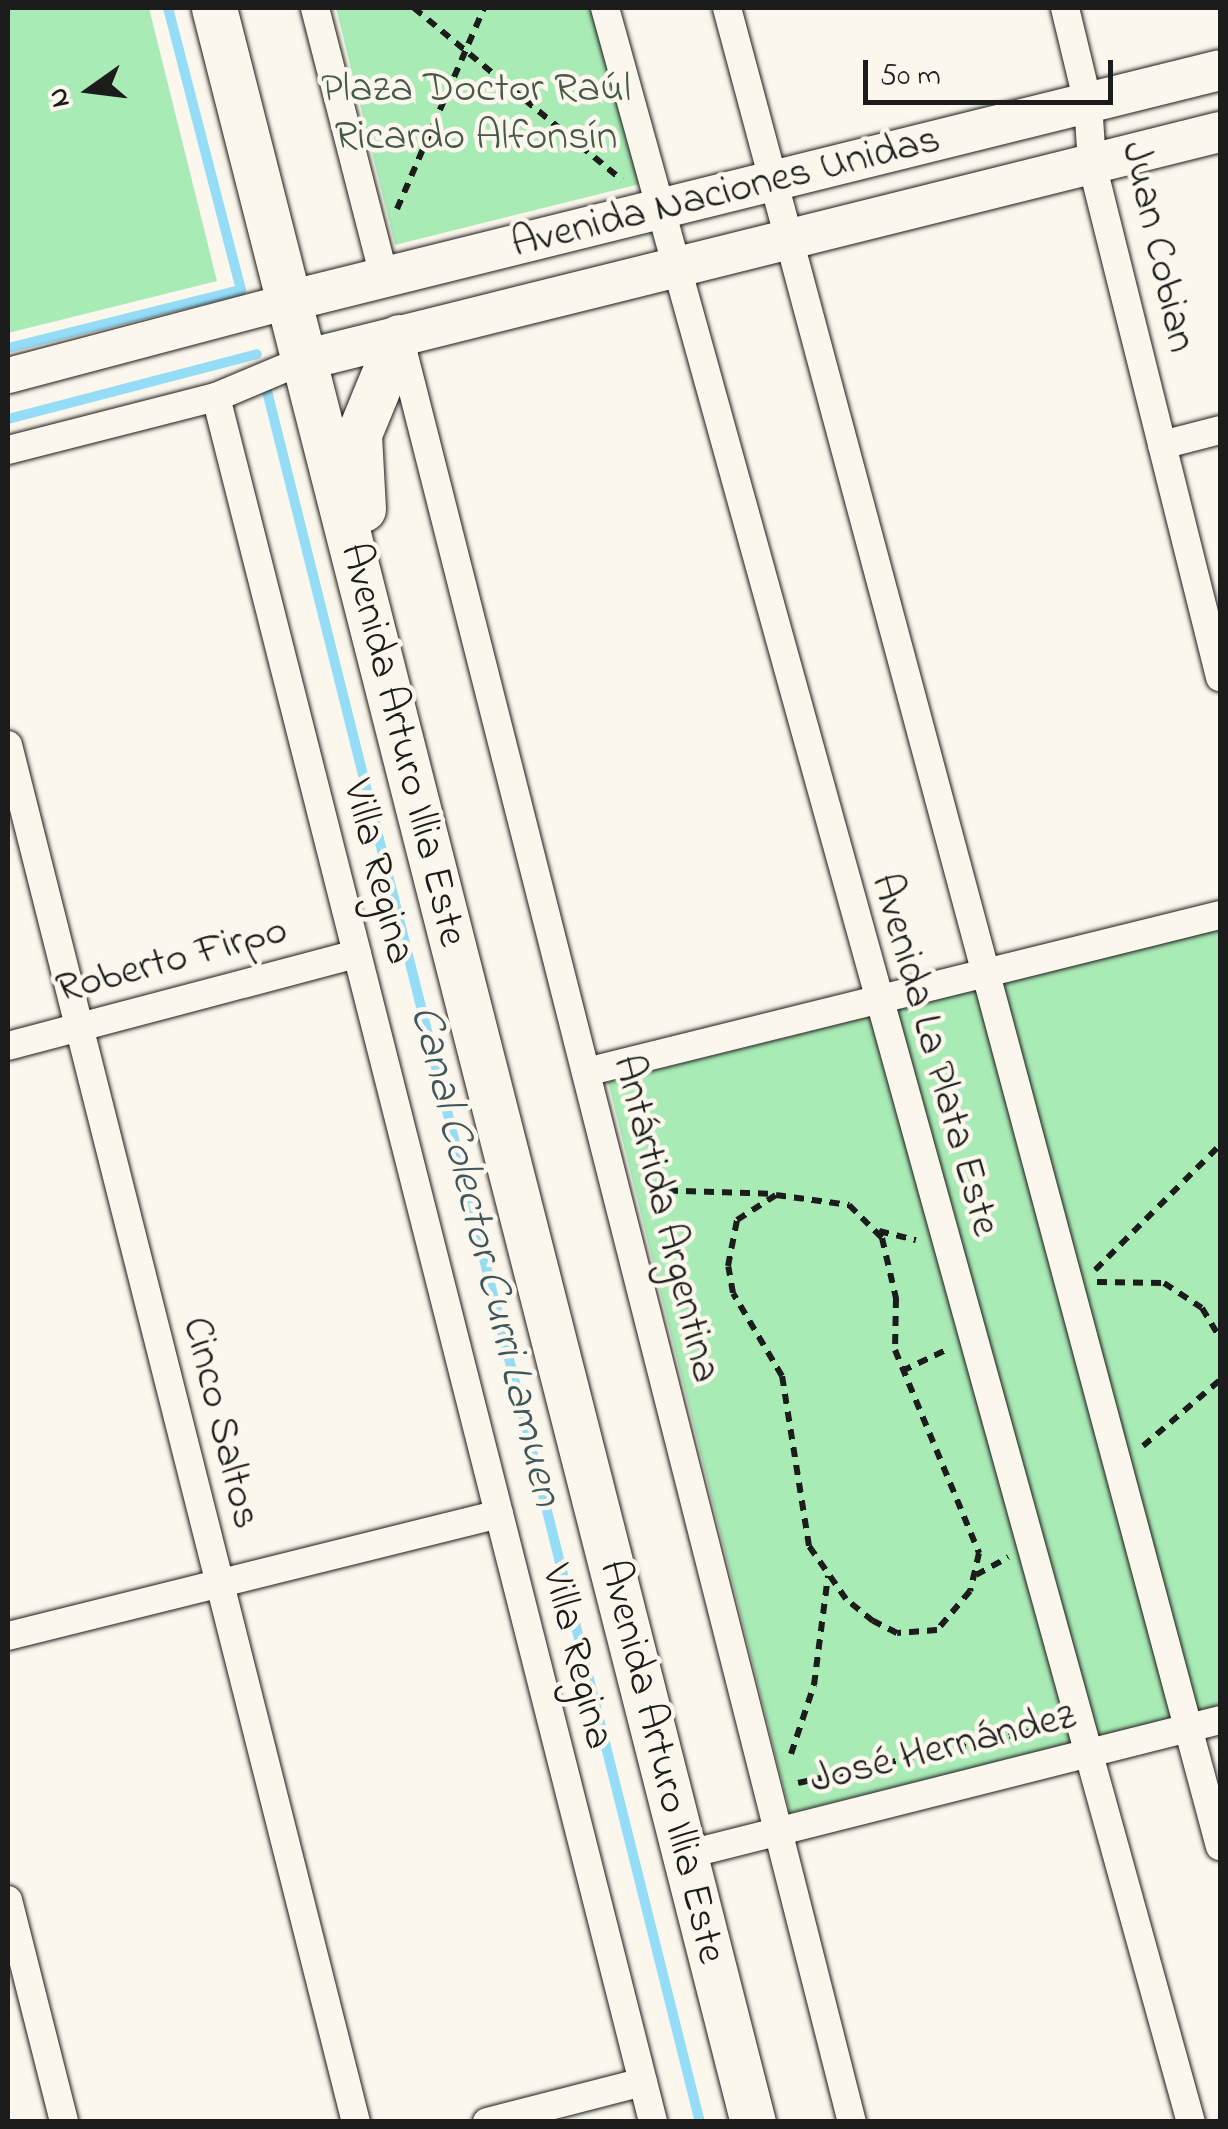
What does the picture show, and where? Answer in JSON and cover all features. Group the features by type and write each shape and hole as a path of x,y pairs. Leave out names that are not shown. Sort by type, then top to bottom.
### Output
{"main road":[{"name":"Avenida Arturo Illia Este","path":"214,8 753,2122"},
{"name":"Avenida Naciones Unidas","path":"289,301 384,277 649,193 774,180 1220,70"},
{"name":"Avenida Naciones Unidas","path":"304,360 1220,132"},
{"path":"374,635 359,434 399,336"}],"street":[{"path":"315,8 384,277"},
{"name":"Avenida La Plata Este","path":"605,8 649,193 676,268 876,1000 1192,2122"},
{"name":"Avenida La Plata Este","path":"727,8 1220,1846"},
{"name":"Juan Cobian","path":"1065,8 1088,102 1092,164 1220,677"},
{"path":"8,375 289,301"},
{"name":"Antártida Argentina","path":"399,336 852,2122"},
{"path":"8,450 216,398 304,360"},
{"name":"Villa Regina","path":"216,398 653,2122"},
{"path":"1162,445 1220,430"},
{"name":"Cinco Saltos","path":"8,745 356,2122"},
{"path":"586,1072 1220,915"},
{"name":"Roberto Firpo","path":"8,1046 357,954"},
{"path":"8,1636 499,1514"},
{"name":"José Hernández","path":"685,1855 1220,1720"},
{"path":"8,1900 64,2122"},
{"path":"487,2122 643,2082"}],"path":[{"path":"414,8 623,180 649,193"},
{"path":"394,215 484,8"},
{"path":"604,185 623,180"},
{"path":"1220,1145 1080,1284 1164,1283 1202,1308 1220,1338"},
{"path":"646,1173 655,1209"},
{"path":"650,1190 776,1194 849,1206 882,1238 902,1371 978,1553 976,1576 950,1620 918,1634 897,1633 874,1621 828,1576 802,1517 792,1410 782,1376 733,1293 728,1266 737,1220 776,1194"},
{"path":"902,1371 972,1338"},
{"path":"1120,1466 1220,1380"},
{"path":"790,1754 814,1685 828,1576"},
{"path":"786,1735 799,1788 1080,1720"}],"green space":[{"path":"8,8 149,8 217,281 8,333"},
{"name":"Plaza Doctor Raúl Ricardo Alfonsín","path":"336,8 595,8 640,184 395,245"},
{"path":"1220,929 1220,1706 790,1813 608,1082"}],"waterway":[{"name":"Canal Colector Curri Lamuen","path":"8,348 241,290 168,8"},
{"path":"8,419 257,354"},
{"name":"Canal Colector Curri Lamuen","path":"267,391 700,2122"}]}
